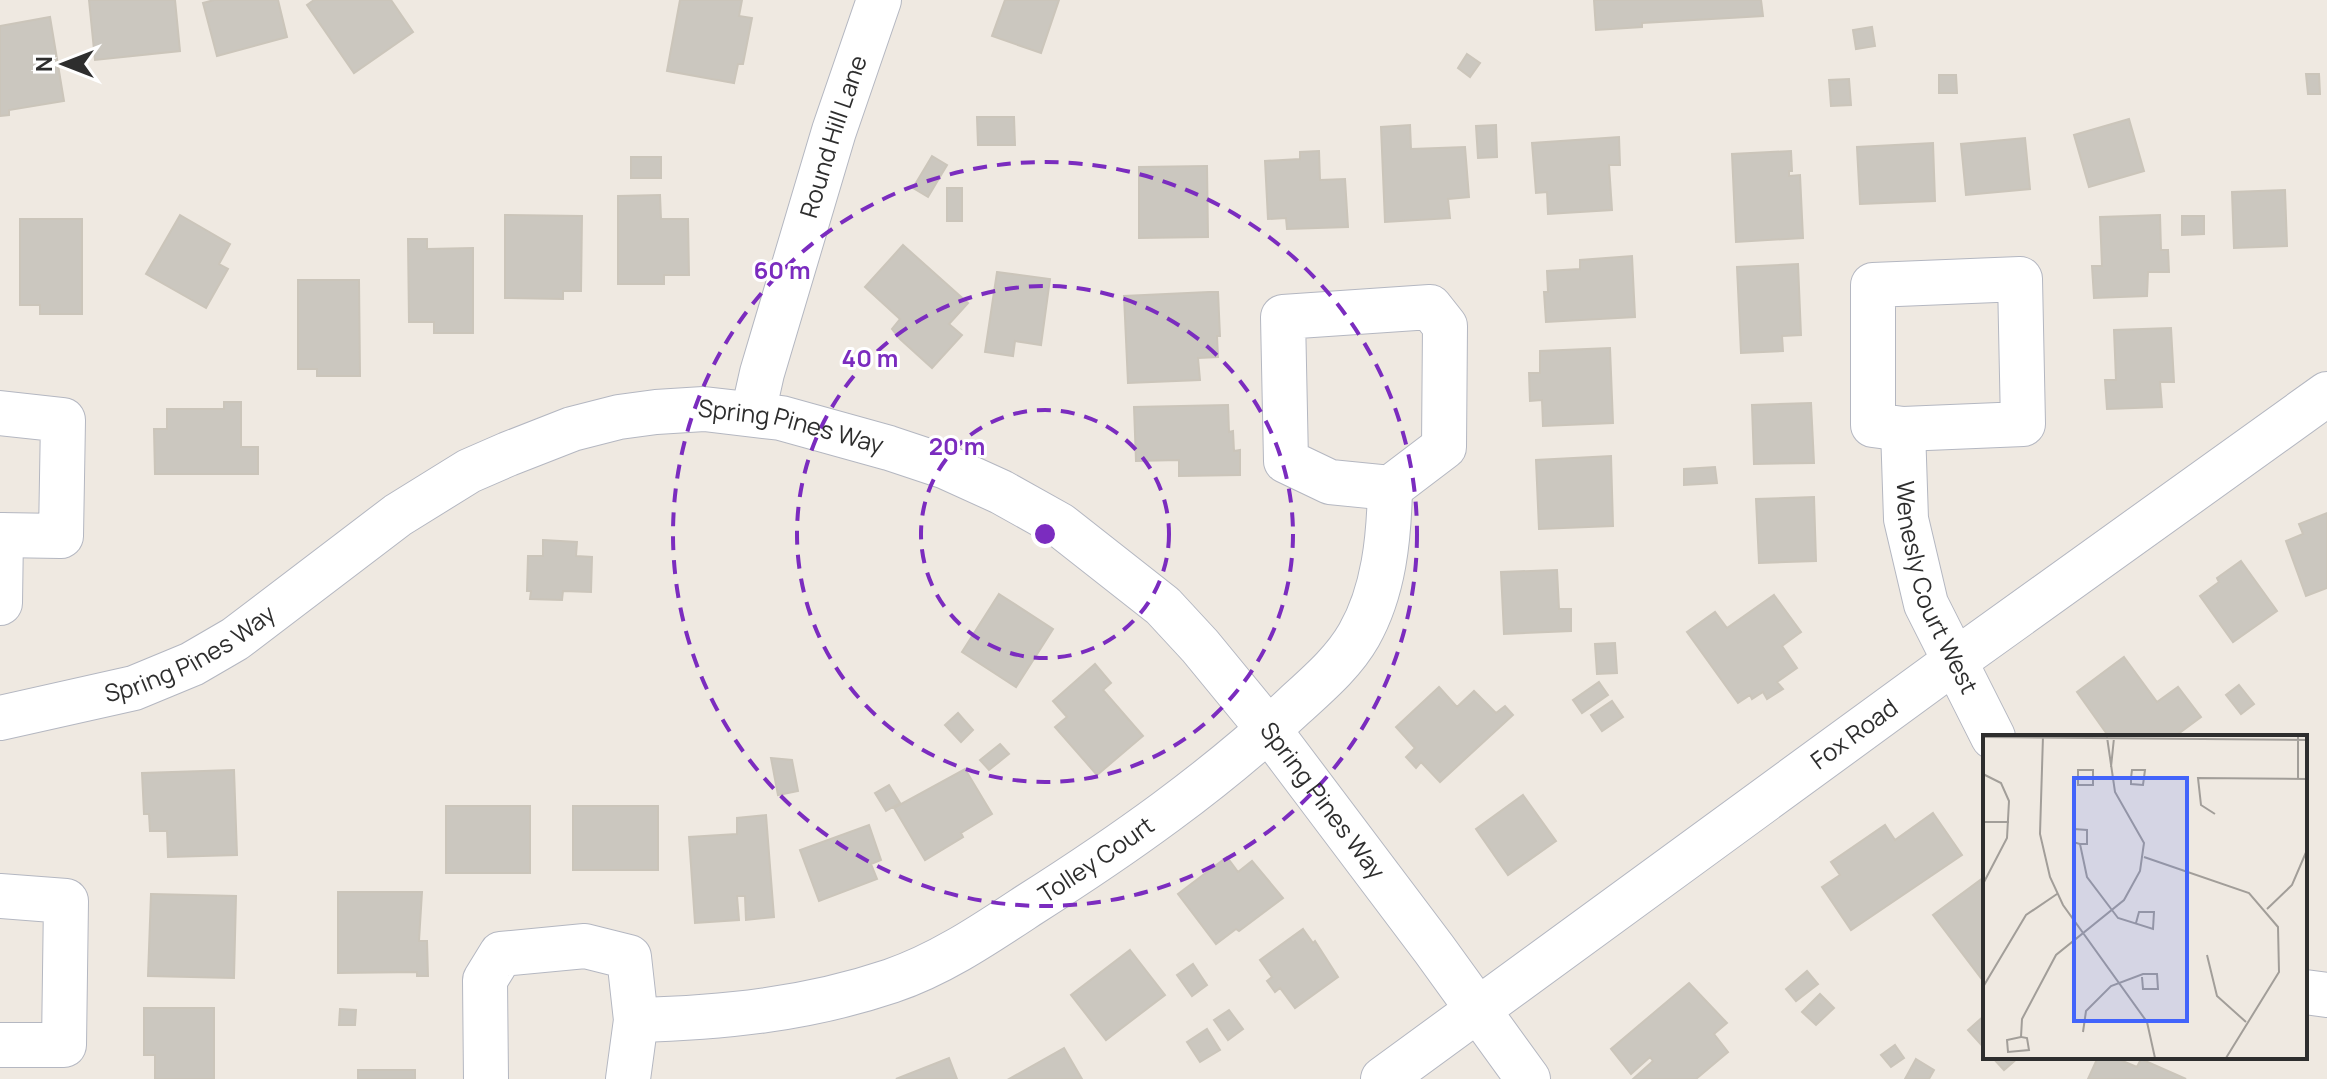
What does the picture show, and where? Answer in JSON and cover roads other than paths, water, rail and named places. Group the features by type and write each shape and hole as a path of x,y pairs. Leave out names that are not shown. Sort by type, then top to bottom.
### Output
{"street":[{"name":"Round Hill Lane","path":"753,413 762,373 830,146 879,0"},
{"path":"2020,279 2023,424 1903,429 1873,425 1873,285 2020,279"},
{"path":"1430,307 1445,326 1444,447 1390,488 1330,482 1286,461 1283,317 1430,307"},
{"name":"Fox Road","path":"1383,1079 2327,394"},
{"name":"Spring Pines Way","path":"0,718 134,688 192,664 235,639 398,515 469,471 572,429 619,417 704,409 753,413 795,421 946,467 1001,492 1060,525 1163,606 1269,730 1528,1079"},
{"path":"0,413 63,420 61,536 0,535 0,603"},
{"name":"Wenesly Court West","path":"1903,429 1906,519 1926,604 1992,735"},
{"name":"Tolley Court","path":"636,1020 706,1018 779,1010 894,980 952,954 1073,877 1185,800 1269,730 1338,665 1359,634 1375,599 1384,560 1389,529 1390,488"},
{"path":"0,896 66,901 64,1045 0,1045"},
{"path":"486,1079 485,980 501,954 585,946 629,957 636,1020 628,1079"},
{"path":"2307,992 2327,995"}]}
